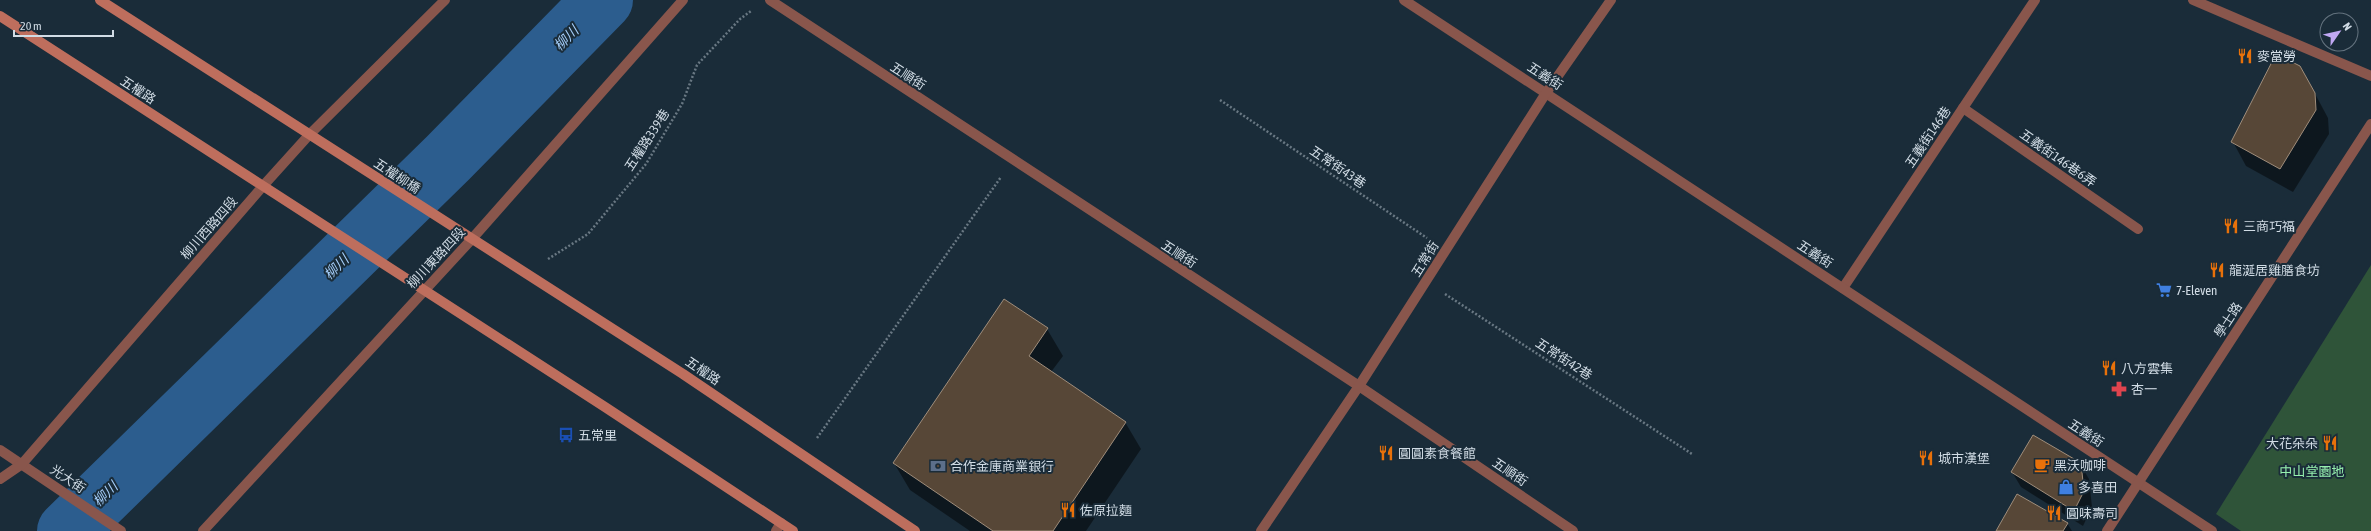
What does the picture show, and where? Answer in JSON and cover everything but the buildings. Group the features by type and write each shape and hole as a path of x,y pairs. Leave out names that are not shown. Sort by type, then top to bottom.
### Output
{"main road":[{"path":"100,0 309,135"},
{"name":"五權路","path":"0,16 263,186"},
{"name":"五權柳橋","path":"309,135 471,240"},
{"path":"263,186 605,406 778,527 793,531"},
{"name":"五權路","path":"471,240 683,374 915,531"}],"street":[{"name":"柳川西路四段","path":"0,479 22,464 309,135 445,0"},
{"name":"柳川東路四段","path":"204,531 423,290 471,240 682,0"},
{"name":"五順街","path":"770,0 1359,386 1573,531"},
{"name":"五義街","path":"1404,0 2212,531"},
{"name":"五常街","path":"1261,531 1359,386 1546,93 1611,0"},
{"name":"五義街146巷","path":"1843,288 2035,0"},
{"path":"2193,0 2371,76"},
{"name":"五義街146巷6弄","path":"1963,108 2138,228"},
{"name":"學士路","path":"2107,531 2371,124"},
{"name":"光大街","path":"0,450 122,531"}],"path":[{"name":"五權路339巷","path":"525,274 588,234 646,164 682,104 697,65 740,19 752,10"},
{"name":"五常街43巷","path":"1220,100 1445,251"},
{"path":"804,456 1013,160"},
{"name":"五常街42巷","path":"1426,282 1692,454"}],"green space":[{"name":"中山堂園地","path":"2371,265 2371,531 2241,531 2216,514"}],"waterway":[{"name":"柳川","path":"67,531 448,158 603,0"}],"place":[{"name":"麥當勞","path":"2245,56"},
{"name":"三商巧福","path":"2231,226"},
{"name":"龍涎居雞膳食坊","path":"2217,270"},
{"name":"7-Eleven","path":"2164,290"},
{"name":"八方雲集","path":"2109,368"},
{"name":"杏一","path":"2119,389"},
{"name":"五常里","path":"566,435"},
{"name":"大花朵朵","path":"2330,443"},
{"name":"圓圓素食餐館","path":"1386,453"},
{"name":"城市漢堡","path":"1926,458"},
{"name":"黑沃咖啡","path":"2042,465"},
{"name":"合作金庫商業銀行","path":"938,466"},
{"name":"多喜田","path":"2066,487"},
{"name":"佐原拉麵","path":"1068,510"},
{"name":"圓味壽司","path":"2054,513"}]}
